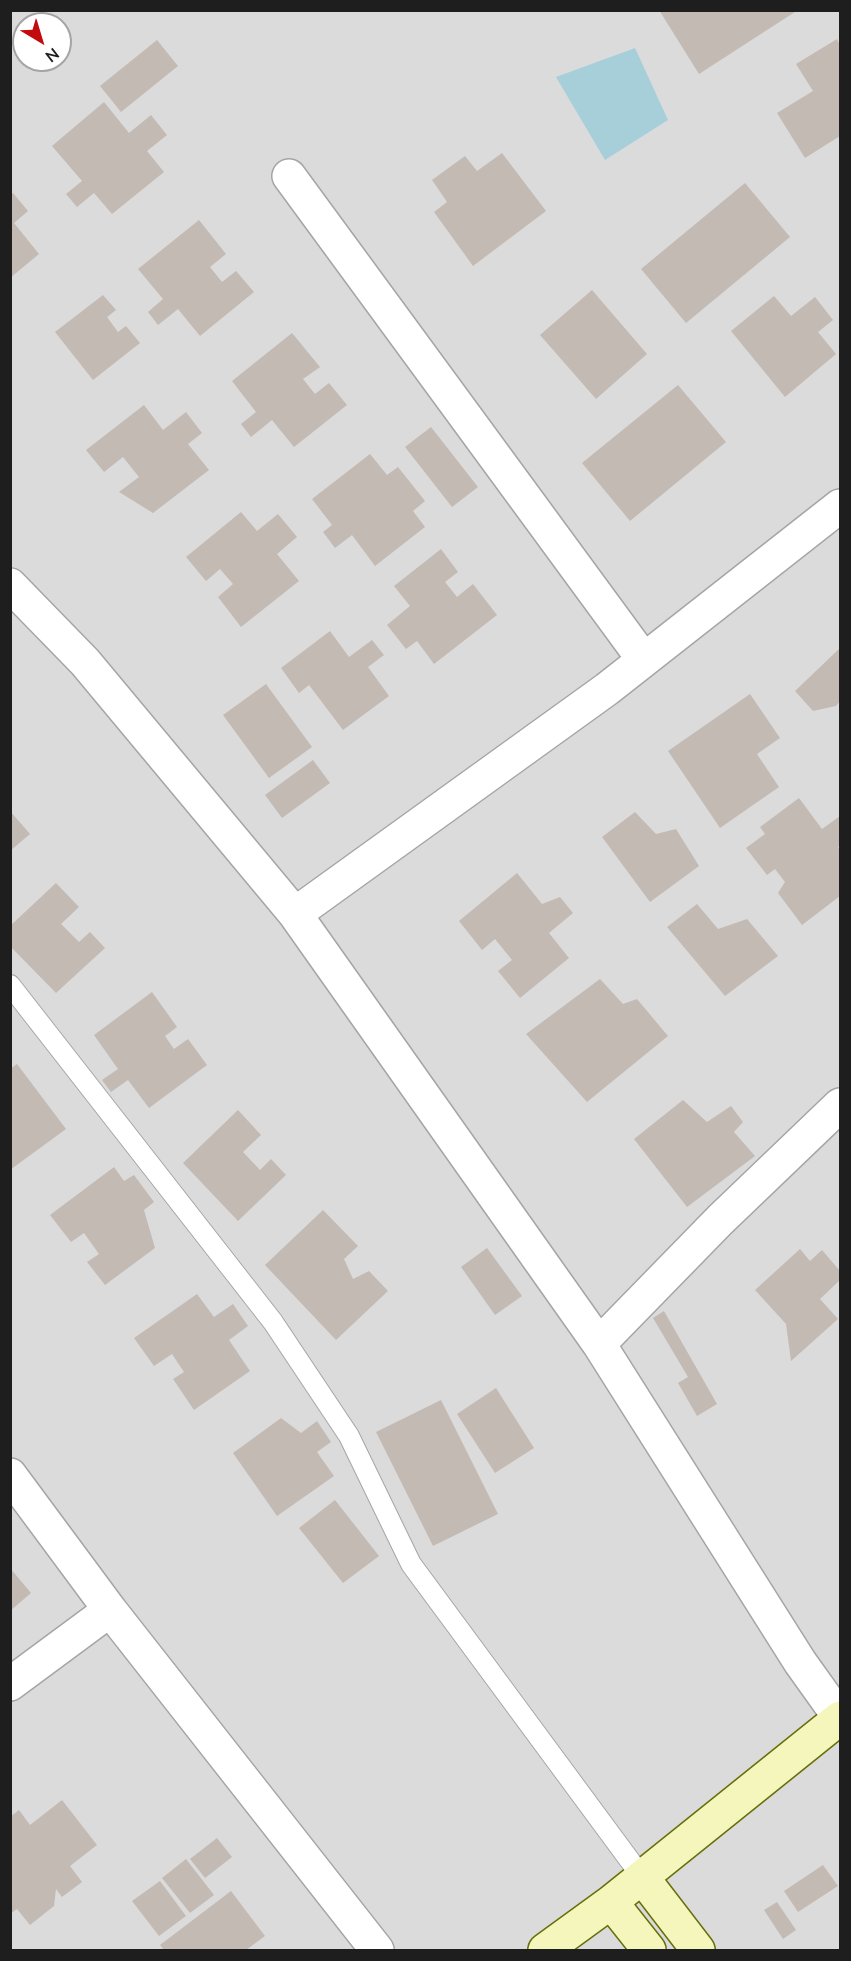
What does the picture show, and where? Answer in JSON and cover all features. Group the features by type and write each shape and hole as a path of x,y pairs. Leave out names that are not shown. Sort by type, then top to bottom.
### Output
{"street":[{"path":"289,176 644,660"},
{"path":"295,914 644,660 840,506"},
{"path":"10,585 85,662 295,914 599,1344 800,1662 840,1718 611,1902 545,1950"},
{"path":"599,1344 720,1220 840,1105"},
{"path":"10,1475 110,1610 377,1950"},
{"path":"10,1684 110,1610"},
{"path":"642,1877 698,1950"},
{"path":"611,1902 649,1950"}],"lane":[{"path":"10,985 273,1322 349,1436 411,1564 642,1877"}],"shaded area":[{"path":"11,11 840,11 840,1950 11,1950"}],"water":[{"path":"635,48 668,120 605,160 556,77"}],"building":[{"path":"659,10 798,10 699,74"},
{"path":"837,39 840,45 840,136 805,158 777,113 813,91 796,64"},
{"path":"157,40 178,66 121,112 100,86"},
{"path":"104,102 129,133 151,115 167,135 147,151 164,172 112,214 94,193 77,207 66,194 82,181 52,146"},
{"path":"502,153 546,211 473,266 434,212 447,202 432,180 465,156 477,171"},
{"path":"745,183 790,237 686,323 641,269"},
{"path":"13,193 28,211 14,223 39,254 10,278 10,195"},
{"path":"199,220 226,254 210,267 222,282 236,271 254,292 200,336 178,309 158,325 148,312 163,299 138,269"},
{"path":"592,290 647,354 596,399 540,335"},
{"path":"103,295 116,310 107,317 118,332 126,326 140,343 93,380 55,332"},
{"path":"774,296 791,316 815,297 833,320 818,332 836,354 785,397 731,331"},
{"path":"292,333 320,367 303,379 315,394 329,383 347,405 294,447 272,420 251,437 241,424 256,412 232,381"},
{"path":"678,385 726,442 630,521 582,463"},
{"path":"144,405 163,430 186,412 202,433 188,444 209,470 153,513 119,492 139,477 123,457 104,472 86,450"},
{"path":"431,427 478,487 452,507 405,447"},
{"path":"370,454 387,475 398,467 425,501 413,511 425,527 375,566 352,535 335,548 323,532 332,525 312,499"},
{"path":"241,512 257,531 278,514 297,537 277,554 299,581 241,627 218,597 233,584 220,569 206,581 186,557"},
{"path":"441,549 458,572 445,582 457,597 473,584 497,615 434,664 417,641 406,649 387,625 410,606 394,586"},
{"path":"330,631 349,657 372,640 384,655 368,667 389,696 343,730 309,685 299,693 281,668"},
{"path":"840,648 840,701 836,706 813,711 795,691"},
{"path":"266,684 312,747 269,778 223,715"},
{"path":"750,694 780,738 757,754 779,787 720,828 668,751"},
{"path":"313,760 330,783 282,818 265,795"},
{"path":"799,798 822,829 840,816 840,845 838,847 840,851 840,896 802,925 778,893 785,882 775,869 767,875 746,848 765,834 760,827"},
{"path":"10,811 30,834 10,851"},
{"path":"635,812 656,834 676,829 699,866 650,902 602,837"},
{"path":"517,873 542,904 560,897 573,913 549,933 569,958 520,998 498,971 512,960 495,939 482,950 459,921"},
{"path":"56,883 79,907 61,924 79,942 90,932 105,948 56,993 10,946 10,926"},
{"path":"697,904 718,929 747,919 778,956 725,996 667,927"},
{"path":"600,979 623,1004 637,999 668,1036 587,1102 526,1034"},
{"path":"152,992 177,1027 165,1036 174,1049 188,1039 207,1065 149,1108 128,1080 111,1092 102,1080 118,1069 94,1035"},
{"path":"17,1064 66,1129 10,1170 10,1069"},
{"path":"683,1100 707,1122 731,1106 743,1122 734,1132 755,1156 687,1207 634,1139"},
{"path":"238,1110 261,1135 243,1152 260,1170 271,1159 286,1175 238,1221 183,1163"},
{"path":"114,1167 124,1181 134,1175 154,1202 144,1210 155,1248 105,1285 87,1262 99,1254 84,1233 71,1242 50,1215"},
{"path":"323,1210 358,1246 344,1259 353,1279 369,1271 388,1291 336,1340 265,1265"},
{"path":"487,1248 522,1296 495,1315 461,1267"},
{"path":"800,1249 810,1261 822,1250 840,1271 840,1280 820,1299 838,1319 791,1361 786,1324 755,1290"},
{"path":"197,1294 214,1317 233,1304 248,1326 229,1340 250,1371 194,1410 173,1379 184,1372 172,1354 154,1366 134,1338"},
{"path":"664,1311 717,1404 697,1416 678,1383 688,1377 653,1318"},
{"path":"496,1388 534,1448 495,1473 457,1414"},
{"path":"441,1400 498,1514 433,1546 376,1432"},
{"path":"281,1418 301,1433 317,1421 331,1442 317,1452 334,1476 277,1516 233,1453"},
{"path":"335,1500 379,1556 343,1583 299,1528"},
{"path":"10,1568 31,1593 10,1611"},
{"path":"62,1800 97,1845 70,1866 82,1882 62,1897 56,1889 54,1906 30,1925 17,1909 10,1914 10,1817 19,1810 30,1825"},
{"path":"217,1838 232,1857 205,1878 190,1859"},
{"path":"186,1859 214,1895 190,1913 162,1878"},
{"path":"823,1865 838,1886 798,1912 784,1891"},
{"path":"160,1881 186,1916 159,1936 132,1901"},
{"path":"231,1891 265,1936 246,1950 164,1950 160,1945"},
{"path":"777,1902 796,1930 783,1939 764,1910"}]}
